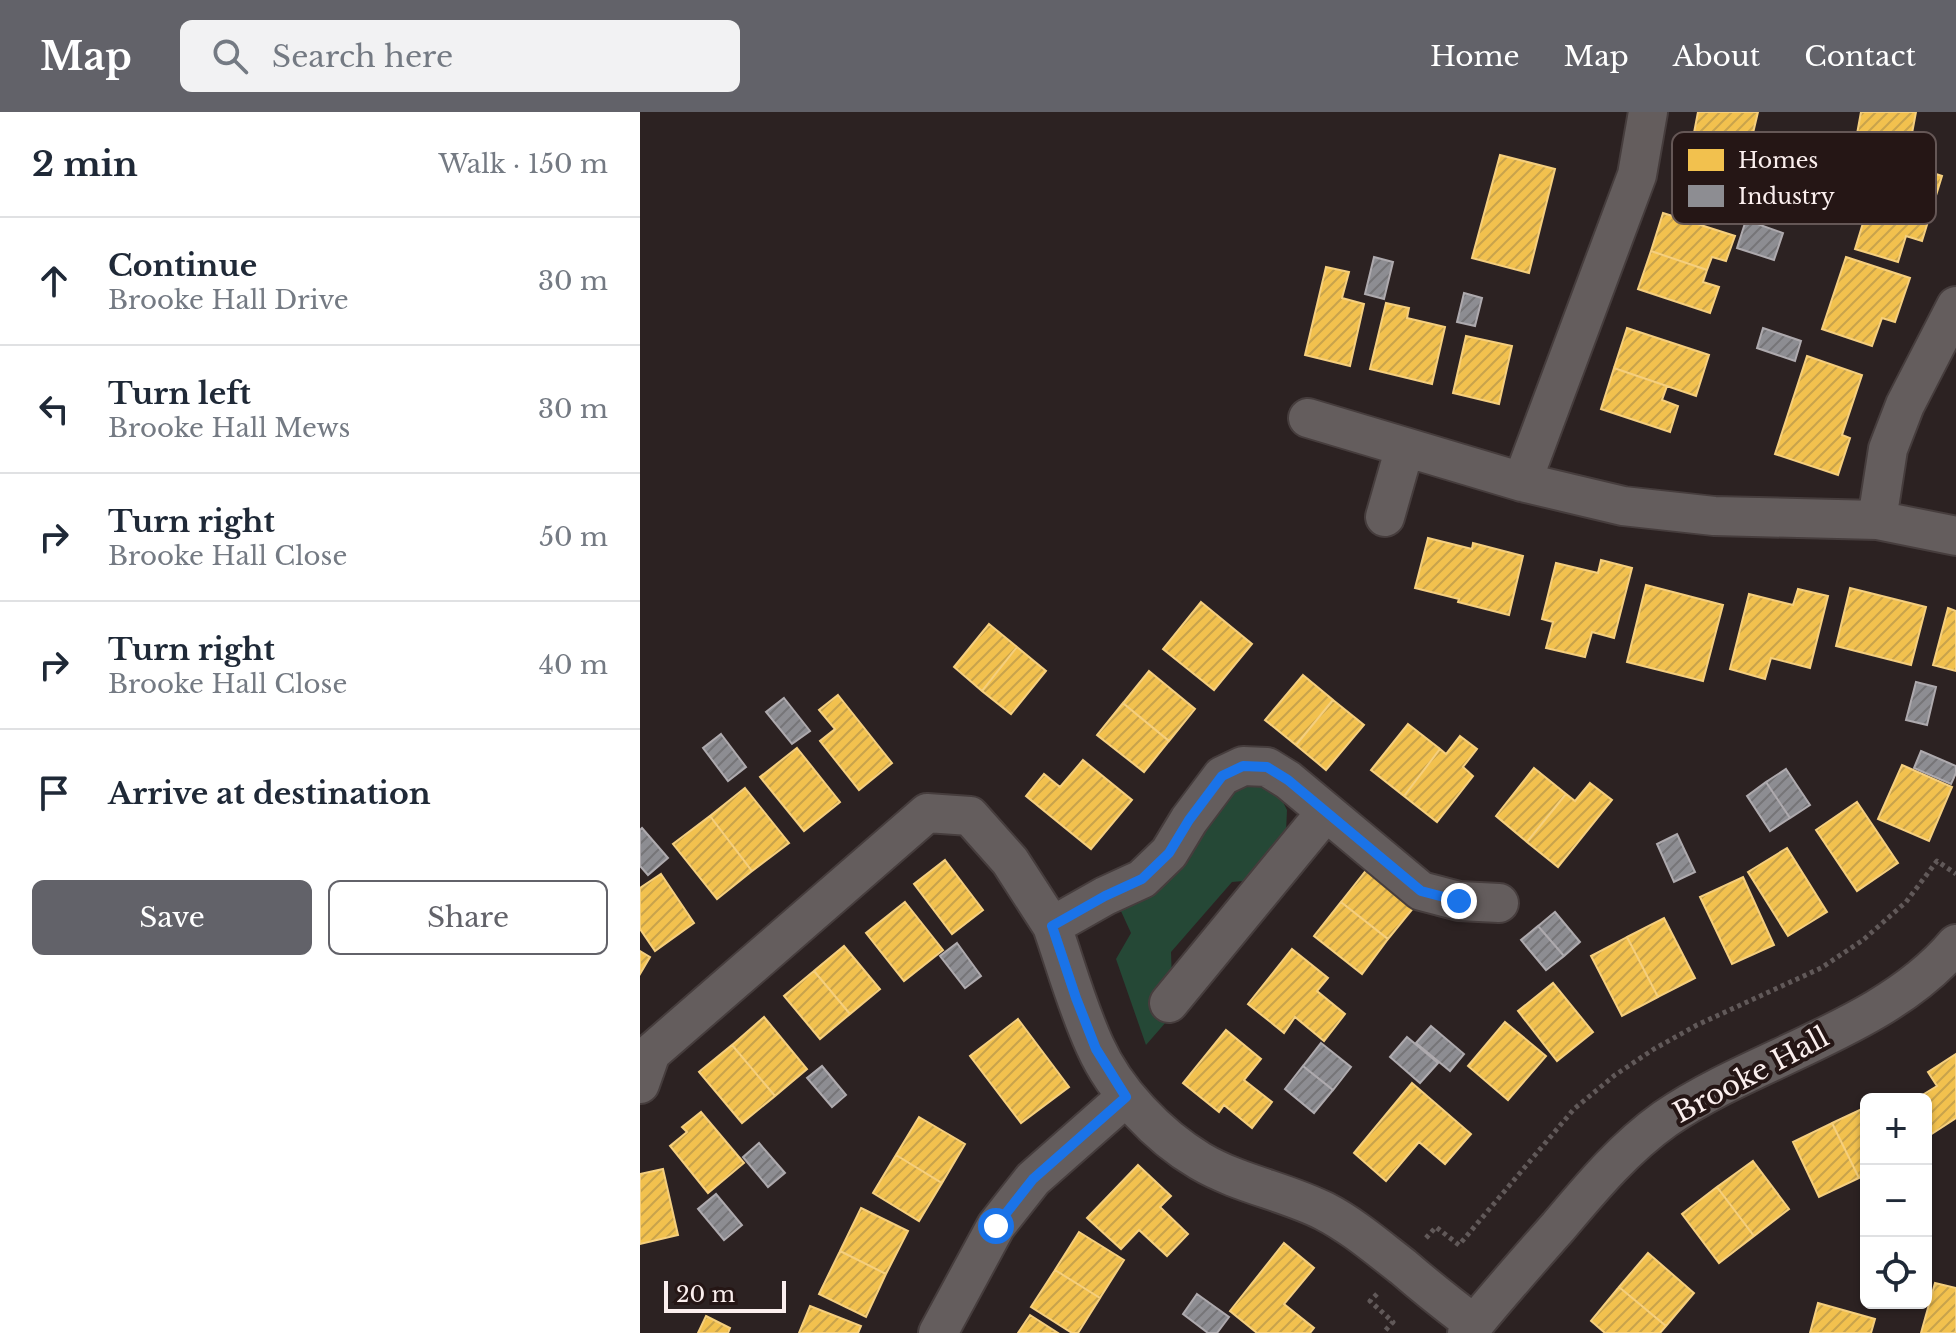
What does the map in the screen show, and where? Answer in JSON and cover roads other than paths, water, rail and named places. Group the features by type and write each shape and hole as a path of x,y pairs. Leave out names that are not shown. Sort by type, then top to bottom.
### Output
{"street":[{"path":"1522,482 1637,175 1648,112"},
{"path":"1877,520 1888,449 1905,405 1956,306"},
{"path":"1308,418 1522,482 1623,506 1714,516 1877,520 1956,536"},
{"path":"1385,517 1405,447"},
{"path":"1057,940 1105,896 1142,879 1169,853 1222,776 1243,766 1267,767 1288,780 1421,891 1459,901 1499,903"},
{"path":"1169,1003 1326,812"},
{"path":"644,1062 927,813 970,816 1010,861 1057,940 1096,1049 1126,1097 1164,1135 1200,1161 1237,1179 1323,1211 1362,1234 1470,1329"},
{"name":"Brooke Hall","path":"1470,1329 1616,1160 1665,1120 1717,1088 1874,1012 1955,948"},
{"path":"938,1333 996,1226 1033,1179 1126,1097"}]}
